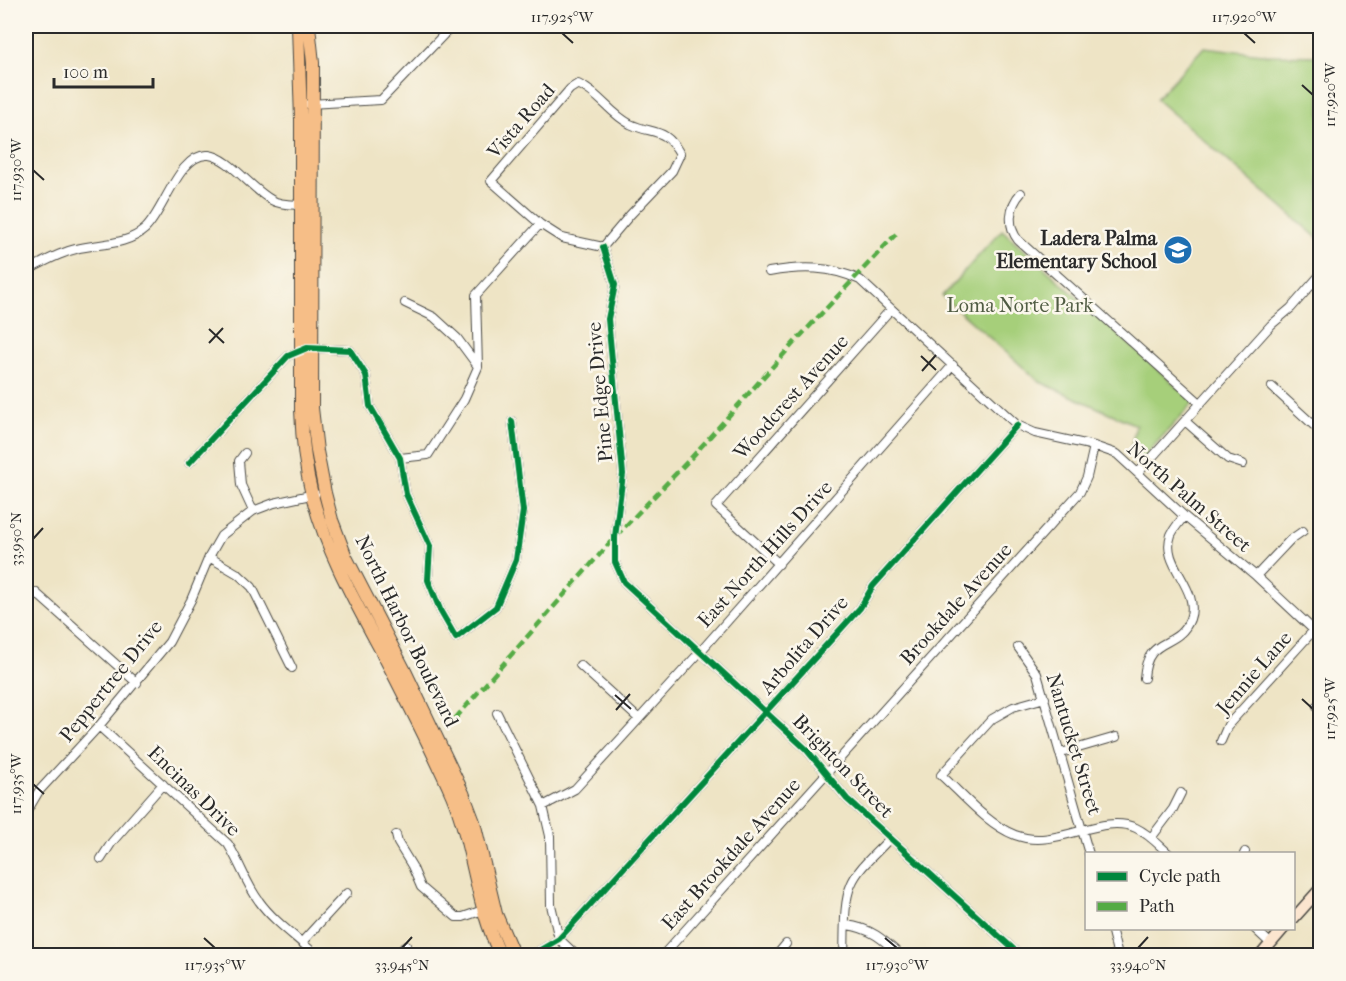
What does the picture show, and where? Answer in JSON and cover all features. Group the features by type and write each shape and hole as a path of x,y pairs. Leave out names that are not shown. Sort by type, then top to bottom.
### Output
{"main road":[{"name":"North Harbor Boulevard","path":"298,26 307,104 307,349 302,430 312,495 347,587 383,654 453,797 463,827 483,910 501,956"},
{"name":"North Harbor Boulevard","path":"307,104 313,63 309,26"},
{"name":"North Harbor Boulevard","path":"307,349 314,430 332,520 351,568 411,682 463,793 474,822 496,914 514,956"}],"street":[{"path":"307,104 381,100 452,26"},
{"name":"Vista Road","path":"578,84 590,89 630,124 657,131 673,142 680,154 672,171 630,214 603,247 562,238 540,224 491,181 570,89 578,84"},
{"path":"26,271 68,251 115,243 137,235 154,219 182,171 200,156 210,155 220,159 271,200 281,204 306,205"},
{"path":"1021,193 1014,200 1010,224 1018,240 1200,404"},
{"path":"400,458 428,455 464,399 478,367 476,296 540,224"},
{"name":"Pine Edge Drive","path":"603,247 615,285 608,319 623,474 615,537"},
{"name":"North Palm Street","path":"769,272 815,267 860,280 1017,425 1035,434 1094,446 1118,454 1320,636"},
{"path":"1138,473 1320,275"},
{"path":"405,303 434,317 457,338 478,367"},
{"name":"Woodcrest Avenue","path":"779,564 716,506 891,309"},
{"path":"189,463 288,356 307,349 350,350 366,375 370,406 400,458 406,494 430,546 428,580 441,612 456,638 496,607 516,560 523,511 512,421"},
{"name":"East North Hills Drive","path":"543,806 575,789 779,564 953,365"},
{"path":"1272,387 1320,431"},
{"path":"1185,421 1228,459 1243,464"},
{"name":"Arbolita Drive","path":"530,956 559,939 860,608 873,586 1017,425"},
{"name":"Brookdale Avenue","path":"825,774 1080,492 1088,477 1094,446"},
{"path":"245,453 238,461 241,485 253,511"},
{"name":"Peppertree Drive","path":"26,813 39,792 137,683 169,642 221,536 253,511 274,503 325,493"},
{"path":"1144,678 1145,666 1153,649 1174,638 1184,629 1190,618 1192,608 1190,596 1177,571 1169,547 1171,535 1185,516"},
{"path":"1256,576 1290,540 1303,531"},
{"name":"Brighton Street","path":"615,537 615,562 624,582 806,749 847,799 1021,956"},
{"path":"209,557 238,574 252,587 292,668"},
{"path":"26,602 35,592 137,683"},
{"name":"Jennie Lane","path":"1221,741 1228,724 1314,630"},
{"name":"Nantucket Street","path":"1018,647 1037,674 1088,852"},
{"path":"580,665 639,719"},
{"path":"1045,698 1013,707 992,719 941,775 993,822 1017,836 1043,840 1107,825 1120,825 1137,828 1167,852"},
{"path":"1320,702 1317,706 1320,709"},
{"path":"497,714 543,806 550,836 551,905 559,939 578,956"},
{"name":"Encinas Drive","path":"99,726 228,844 239,860 260,904 317,956"},
{"path":"1060,753 1116,737"},
{"name":"East Brookdale Avenue","path":"663,956 825,774"},
{"path":"101,859 112,842 163,784"},
{"path":"1151,838 1173,809 1181,793"},
{"path":"396,835 423,890 456,917 483,910"},
{"path":"844,956 851,885 890,838"},
{"path":"1295,916 1320,888"},
{"path":"302,942 347,893"},
{"path":"846,925 860,927 878,934 901,956"},
{"path":"1112,930 1118,956"},
{"path":"1256,930 1270,944"},
{"path":"1260,956 1282,930"},
{"path":"776,956 786,944"},
{"path":"397,956 406,945"}],"green space":[{"path":"1204,47 1270,55 1317,56 1320,59 1320,240 1156,99"},
{"name":"Loma Norte Park","path":"1002,230 1194,402 1140,461 1130,452 1136,425 1040,382 942,296"}],"marked path":[{"path":"446,729 615,537 691,458 896,234"}],"cycle path":[{"path":"603,247 615,285 608,319 623,474 615,537 615,562 624,582 806,749 847,799 1021,956"},
{"path":"189,463 288,356 307,348 350,350 366,375 370,406 400,458 406,494 430,546 428,580 441,612 456,638 496,607 516,560 523,511 512,421"},
{"path":"530,956 559,939 860,608 873,586 1017,425"}],"place":[{"name":"Ladera Palma Elementary School","path":"1178,250"}]}
